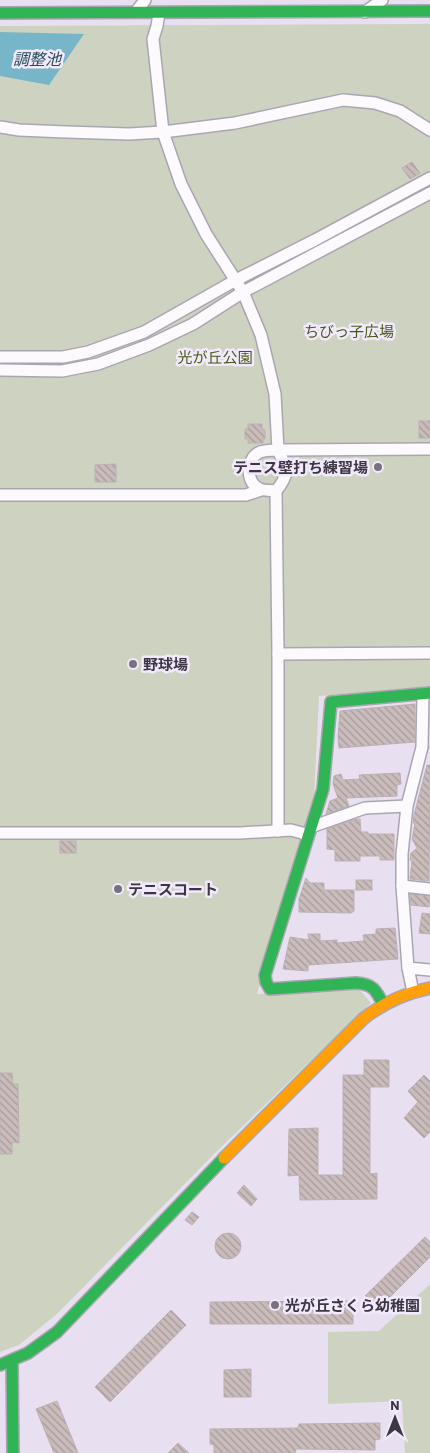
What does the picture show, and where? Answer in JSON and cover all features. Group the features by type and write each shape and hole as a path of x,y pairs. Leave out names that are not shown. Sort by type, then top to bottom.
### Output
{"street":[{"path":"86,0 90,13"},
{"path":"136,12 145,0"},
{"path":"337,0 342,12"},
{"path":"365,12 382,0"},
{"path":"398,0 413,11"},
{"path":"0,13 430,11"},
{"path":"159,12 153,39 163,132 185,193 206,234 236,280 261,335 275,394 278,450 286,470 285,480 276,491 278,830"},
{"path":"0,127 19,130 128,134 163,132 235,123 343,100 375,103 400,110 430,130"},
{"path":"0,357 63,357 88,352 144,332 236,280 430,178"},
{"path":"0,370 62,371 98,364 149,345 193,324 242,292 430,193"},
{"path":"261,490 255,486 249,474 251,459 260,451 430,449"},
{"path":"0,495 246,495 261,490 276,491"},
{"path":"278,654 430,653"},
{"path":"382,1004 372,986 366,983 280,989 270,988 266,982 265,975 323,789 332,702 426,694 426,747 407,806 402,854 402,886 408,968 413,992"},
{"path":"0,833 240,833 278,830 302,833 310,832 365,808 407,806"},
{"path":"402,886 430,889"},
{"path":"408,968 430,970"},
{"path":"0,1365 28,1353 57,1332 239,1143 363,1019 382,1004 413,992 430,988"},
{"path":"12,1361 13,1453"}],"green space":[{"name":"光が丘公園","path":"430,24 430,688 319,696 314,799 257,994 358,988 371,1003 214,1154 58,1313 19,1345 0,1352 0,26"},
{"path":"430,1284 430,1453 405,1453 402,1401 328,1404 328,1332 379,1331"}],"water":[{"name":"調整池","path":"0,32 84,34 49,85 0,76"}],"building":[{"path":"412,162 420,173 410,179 402,168"},
{"path":"419,421 430,421 430,438 419,438"},
{"path":"248,424 262,424 262,429 265,430 263,443 248,443 248,439 245,439 245,429 248,429"},
{"path":"116,464 116,482 95,482 95,465"},
{"path":"415,704 415,742 339,748 340,711"},
{"path":"427,765 430,765 429,881 410,879 411,853 417,848 412,839 415,823 413,823 414,815"},
{"path":"400,773 401,784 397,785 397,796 346,798 349,806 326,814 330,801 338,798 333,784 334,776 341,774 343,780 360,779 359,775"},
{"path":"360,819 361,832 368,832 368,834 394,834 394,860 380,860 380,856 360,856 360,861 335,861 335,850 327,849 327,829"},
{"path":"60,841 76,841 76,853 60,853"},
{"path":"306,878 310,883 324,883 324,890 354,890 354,911 351,913 299,912 299,899"},
{"path":"356,880 372,880 372,890 356,890"},
{"path":"410,894 430,896 429,907 411,905"},
{"path":"422,913 430,914 430,934 419,933"},
{"path":"395,928 398,959 308,965 308,971 283,969 290,937 309,940 308,934 320,934 320,941 337,940 337,943 364,941 363,935 376,934 376,929"},
{"path":"364,1060 389,1060 389,1087 370,1087 370,1174 377,1173 377,1199 300,1200 299,1175 288,1176 289,1129 318,1128 318,1175 343,1175 343,1075 364,1075"},
{"path":"0,1073 12,1073 13,1084 18,1084 19,1143 12,1142 12,1154 0,1154"},
{"path":"424,1075 430,1081 430,1132 424,1138 404,1118 418,1102 408,1091"},
{"path":"244,1185 257,1199 251,1206 237,1193"},
{"path":"192,1212 199,1217 192,1225 185,1220"},
{"path":"228,1233 237,1237 241,1246 237,1255 228,1259 219,1255 215,1246 219,1237"},
{"path":"425,1237 430,1242 430,1257 378,1309 365,1296"},
{"path":"353,1301 353,1324 210,1324 210,1302"},
{"path":"171,1310 186,1325 110,1402 95,1387"},
{"path":"251,1369 251,1397 224,1397 224,1370"},
{"path":"57,1401 78,1453 54,1453 36,1409"},
{"path":"380,1423 380,1439 375,1440 375,1450 296,1449 295,1453 214,1453 214,1445 210,1444 210,1429 298,1428 299,1424"},
{"path":"178,1443 189,1453 168,1453"}],"traffic: fast":[{"path":"0,13 430,11"},
{"path":"383,1004 376,991 366,985 356,983 270,989 265,975 323,789 331,702 430,693"},
{"path":"0,1365 28,1353 57,1332 224,1158"},
{"path":"12,1361 13,1453"}],"traffic: slow":[{"path":"224,1158 363,1019 395,999 430,988"}],"place":[{"name":"テニス壁打ち練習場","path":"378,467"},
{"name":"野球場","path":"133,664"},
{"name":"テニスコート","path":"118,889"},
{"name":"光が丘さくら幼稚園","path":"275,1305"}],"park label":[{"name":"ちびっ子広場","path":"349,331"}]}
